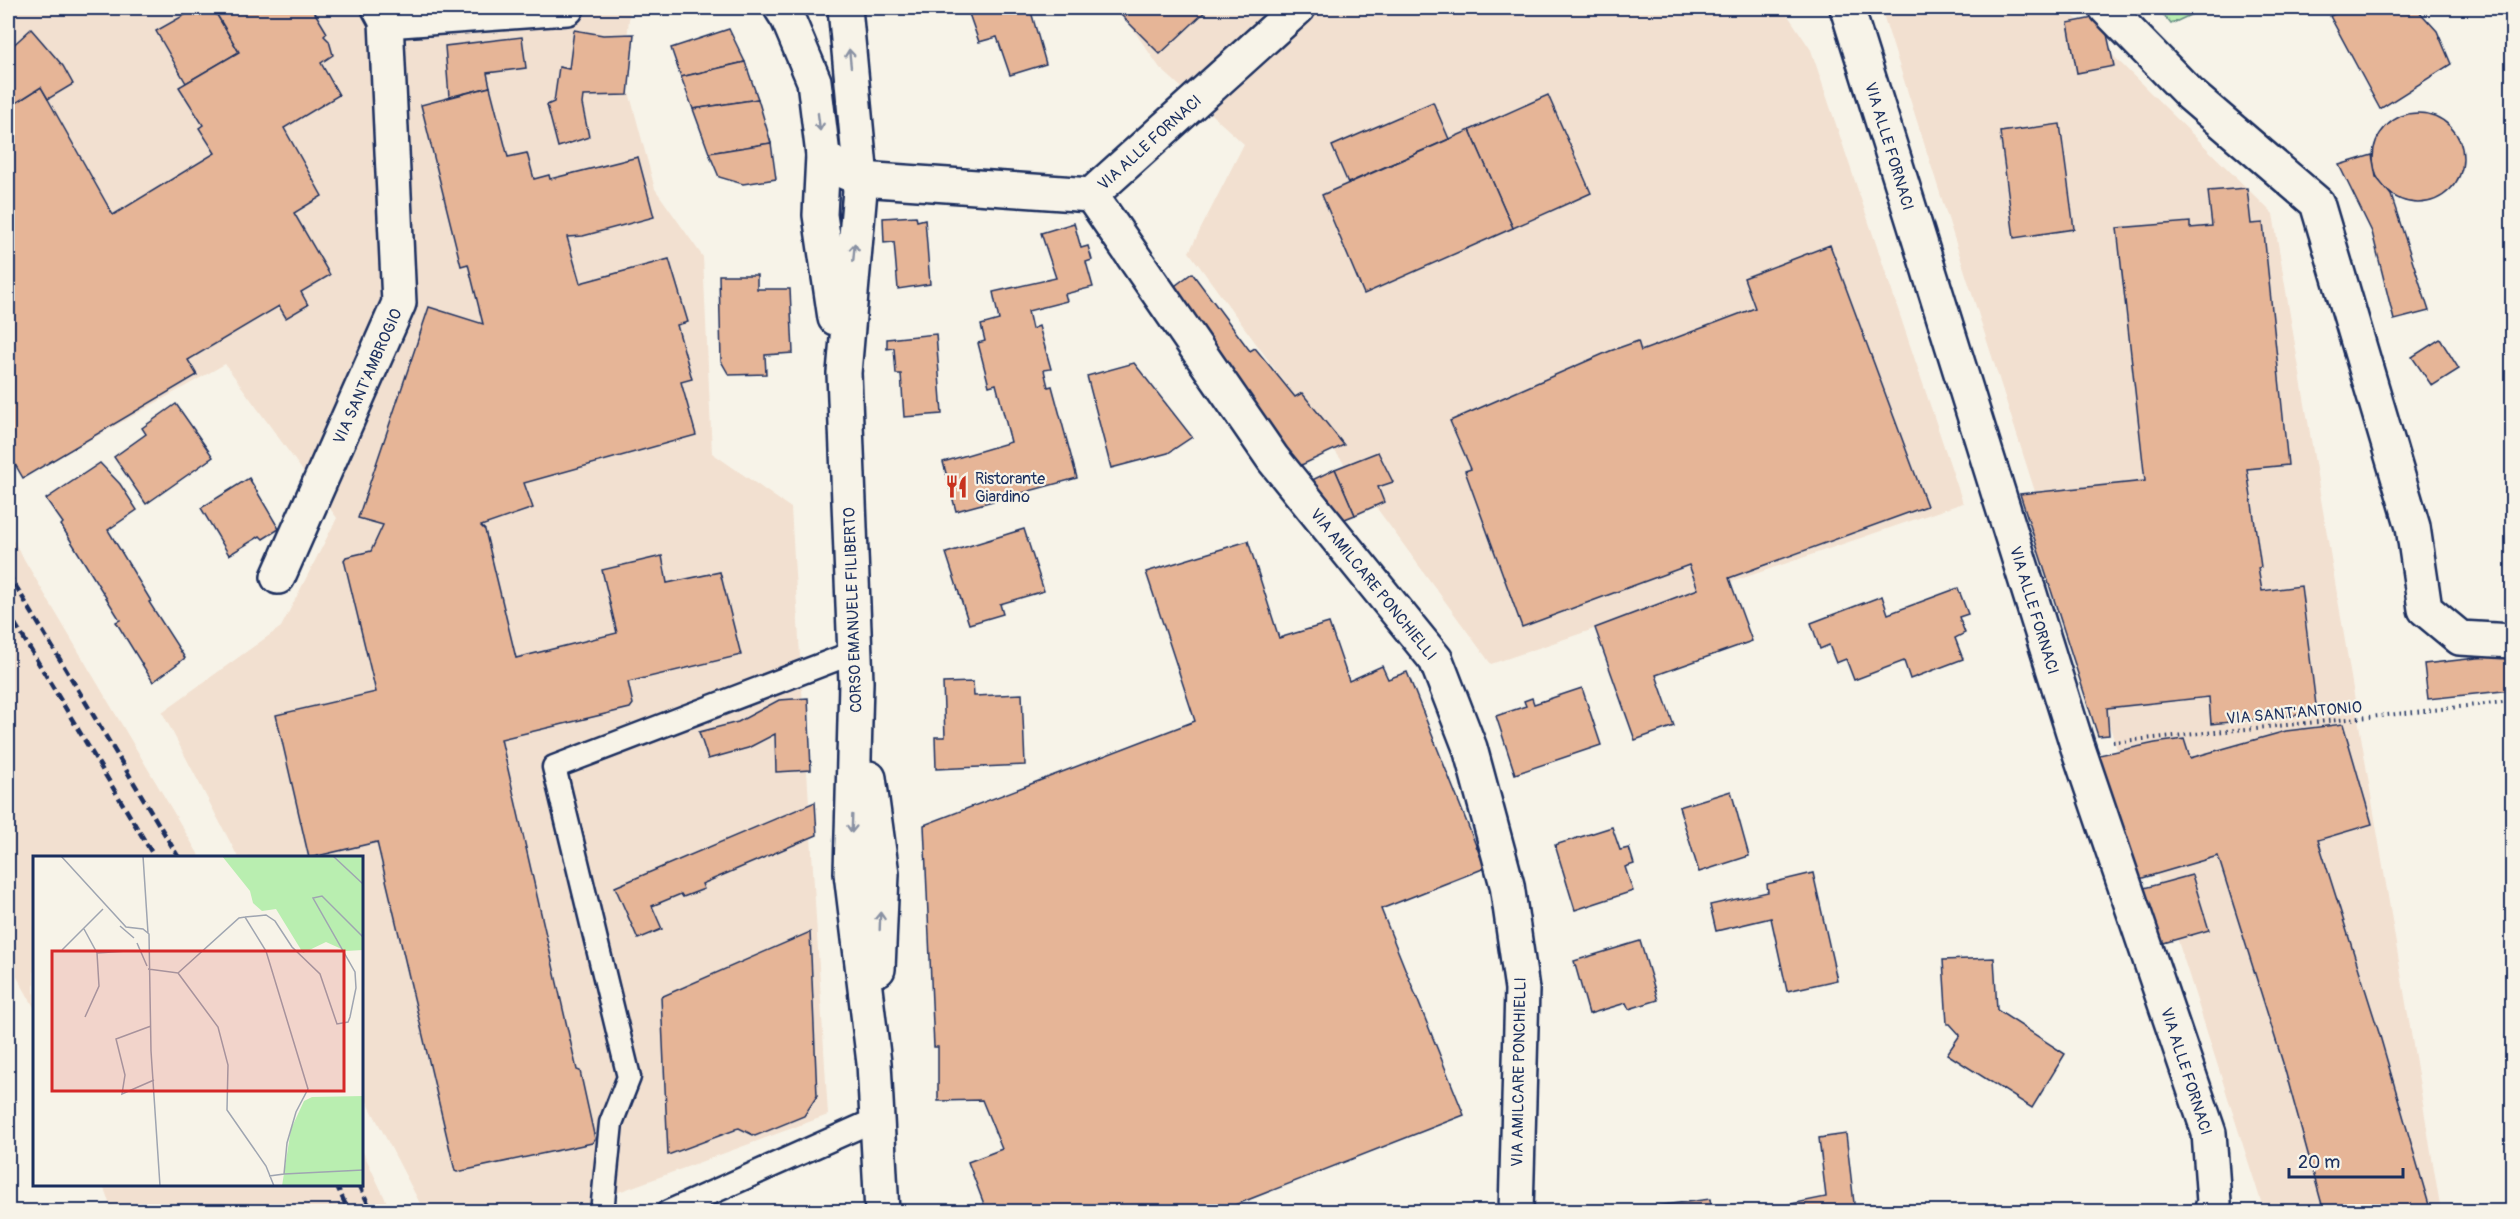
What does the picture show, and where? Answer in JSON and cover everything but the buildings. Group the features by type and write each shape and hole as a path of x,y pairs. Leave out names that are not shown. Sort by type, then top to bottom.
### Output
{"street":[{"name":"VIA SANT'AMBROGIO","path":"278,577 399,303 383,14 567,8"},
{"path":"781,8 814,81 823,155 820,216 844,373"},
{"name":"CORSO EMANUELE FILIBERTO","path":"845,8 861,179 844,373 855,667 882,874 874,1063 877,1119"},
{"name":"VIA ALLE FORNACI","path":"861,179 1091,195 1298,8"},
{"name":"VIA ALLE FORNACI","path":"1847,8 2077,745 2209,1133 2214,1202 2211,1212"},
{"path":"2106,8 2191,95 2317,203 2413,527 2425,609 2460,638 2512,641"},
{"path":"823,155 840,170 861,179"},
{"name":"VIA AMILCARE PONCHIELLI","path":"1091,195 1273,459 1436,660 1470,748 1508,885 1522,989 1516,1212"},
{"path":"877,1119 882,1212"}],"lane":[{"path":"602,1212 611,1123 629,1077 554,767 855,667"},
{"path":"668,1212 877,1119"}],"path":[{"name":"VIA SANT'ANTONIO","path":"2077,745 2379,717 2512,701"}],"shaded area":[{"path":"8,8 630,8 624,73 655,189 703,257 712,453 791,508 828,1115 567,1211 424,1211 363,1094 363,856 237,856 162,712 281,627 337,518 225,364 24,477 8,451"},
{"path":"1118,8 1783,8 1811,50 1963,503 1491,664 1189,252 1244,144 1160,68"},
{"path":"1881,8 2065,8 2273,214 2441,1211 2264,1211"},
{"path":"8,532 199,856 33,856 33,1005 8,961"},
{"path":"363,1152 391,1211 112,1211 103,1186 363,1186"}],"green space":[{"path":"2158,8 2205,8 2171,24"}],"railway":[{"path":"8,573 178,856"},
{"path":"8,612 154,856"},
{"path":"337,1186 349,1212"},
{"path":"360,1186 372,1212"}],"place":[{"name":"Ristorante Giardino","path":"957,487"}]}
